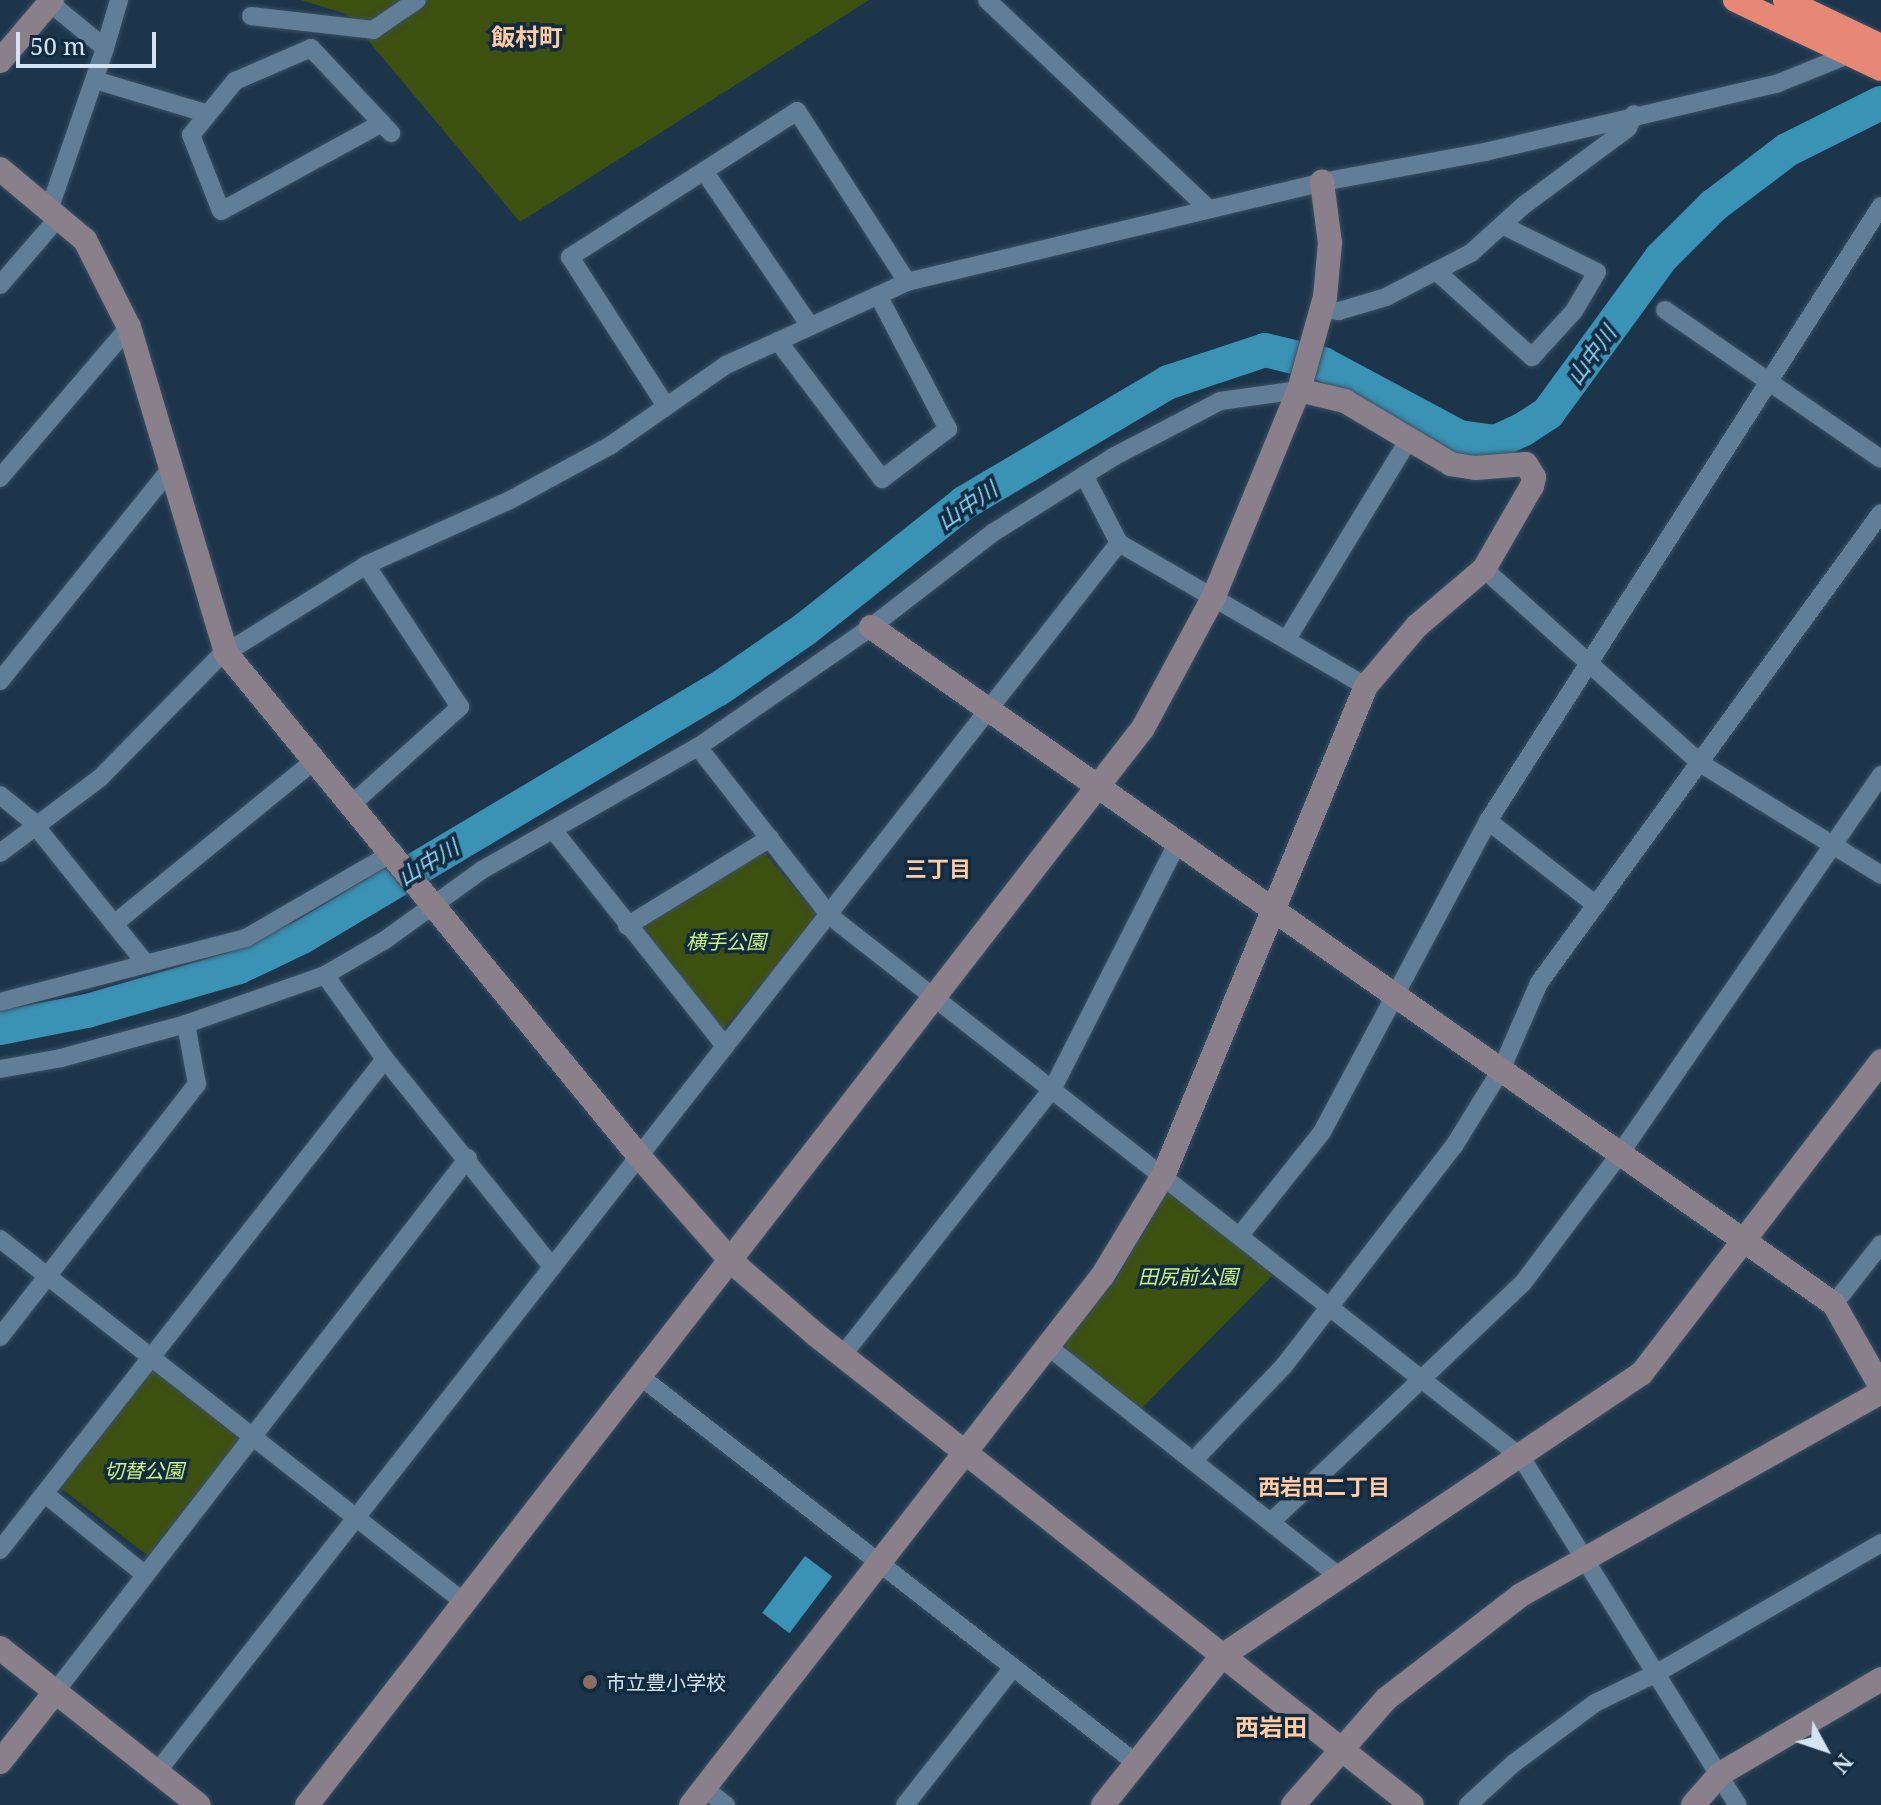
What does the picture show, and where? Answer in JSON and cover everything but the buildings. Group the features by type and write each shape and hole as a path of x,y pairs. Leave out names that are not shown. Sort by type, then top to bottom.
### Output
{"highway":[{"path":"1735,0 1852,45 1881,46"},
{"path":"1785,0 1852,45 1881,69"}],"street":[{"path":"0,285 54,214 119,0"},
{"path":"251,16 373,30 417,0"},
{"path":"987,0 1209,209"},
{"path":"0,61 51,1 105,48"},
{"path":"0,853 38,829 100,778 226,653 366,565 508,501 611,445 726,365 907,282 1322,182 1485,152 1634,114 1776,84 1852,45"},
{"path":"311,48 386,128 221,211 191,135 208,114 235,81 311,48"},
{"path":"95,80 208,114"},
{"path":"666,406 570,257 797,111 907,282"},
{"path":"1322,309 1339,311 1386,297 1471,253 1502,225 1628,128 1634,114"},
{"path":"0,169 85,240 129,327 226,653 396,855 638,1155 732,1262 842,1356 961,1454 1412,1805"},
{"path":"704,171 810,326"},
{"path":"307,1805 1100,789 1173,681 1214,596 1299,390 1322,309 1330,243 1322,182"},
{"path":"1241,1234 1322,1132 1488,821 1585,662 1769,382 1873,233 1881,206"},
{"path":"1436,271 1532,357 1574,311 1597,272 1502,225"},
{"path":"778,341 882,479 948,429 878,295"},
{"path":"1665,310 1881,459"},
{"path":"0,478 129,327"},
{"path":"0,1069 61,1058 186,1024 325,975 385,940 432,900 698,747 871,627 994,532 1084,475 1220,401 1299,390 1345,401 1451,464 1531,468 1532,486 1484,569 1417,626 1366,686 1164,1174 1103,1275 698,1796 726,1805"},
{"path":"1287,639 1408,441"},
{"path":"0,681 171,468"},
{"path":"1084,475 1119,543 1366,686"},
{"path":"1194,1460 1283,1367 1454,1146 1501,1070 1539,983 1881,513"},
{"path":"157,1772 1119,543"},
{"path":"353,803 460,707 366,565"},
{"path":"1484,569 1700,763 1881,875"},
{"path":"871,627 1834,1304 1881,1389 1521,1595 1433,1659 1339,1748 1293,1805"},
{"path":"698,747 830,916 1425,1378 1521,1457 1738,1805"},
{"path":"114,924 316,759"},
{"path":"1271,1522 1523,1283 1619,1155 1881,775"},
{"path":"0,795 38,829 146,964"},
{"path":"1488,821 1596,905"},
{"path":"554,831 725,1046"},
{"path":"627,926 770,838"},
{"path":"842,1356 1053,1088 1177,844"},
{"path":"0,1002 246,938 396,855"},
{"path":"325,975 385,1059 468,1158 552,1267"},
{"path":"0,1337 197,1084 186,1024"},
{"path":"0,1550 385,1059"},
{"path":"1103,1805 1222,1656 1642,1373 1881,1061"},
{"path":"0,1762 468,1158"},
{"path":"0,1239 465,1603"},
{"path":"1834,1304 1881,1244"},
{"path":"1046,1345 1340,1577"},
{"path":"641,1377 1136,1763"},
{"path":"45,1494 144,1574"},
{"path":"1468,1805 1561,1725 1881,1543"},
{"path":"0,1648 199,1805"},
{"path":"905,1805 1013,1668"},
{"path":"1693,1805 1720,1774 1881,1679"}],"green space":[{"path":"301,0 869,0 520,222 346,14"},
{"name":"横手公園","path":"763,851 820,918 723,1029 641,929"},
{"name":"田尻前公園","path":"1169,1190 1276,1272 1141,1409 1066,1349 1065,1341 1115,1281"},
{"name":"切替公園","path":"151,1368 240,1438 148,1556 59,1486"}],"water":[{"path":"805,1556 832,1576 789,1633 762,1613"}],"waterway":[{"name":"山中川","path":"0,1028 87,1011 239,967 302,937 717,690 804,630 964,503 1169,382 1265,350 1323,364 1459,437 1496,442 1522,430 1548,413 1661,258 1713,206 1787,150 1881,103"}],"place":[{"name":"市立豊小学校","path":"590,1682"}],"district":[{"name":"飯村町","path":"527,37"},
{"name":"三丁目","path":"938,869"},
{"name":"西岩田二丁目","path":"1324,1487"},
{"name":"西岩田","path":"1271,1727"}]}
